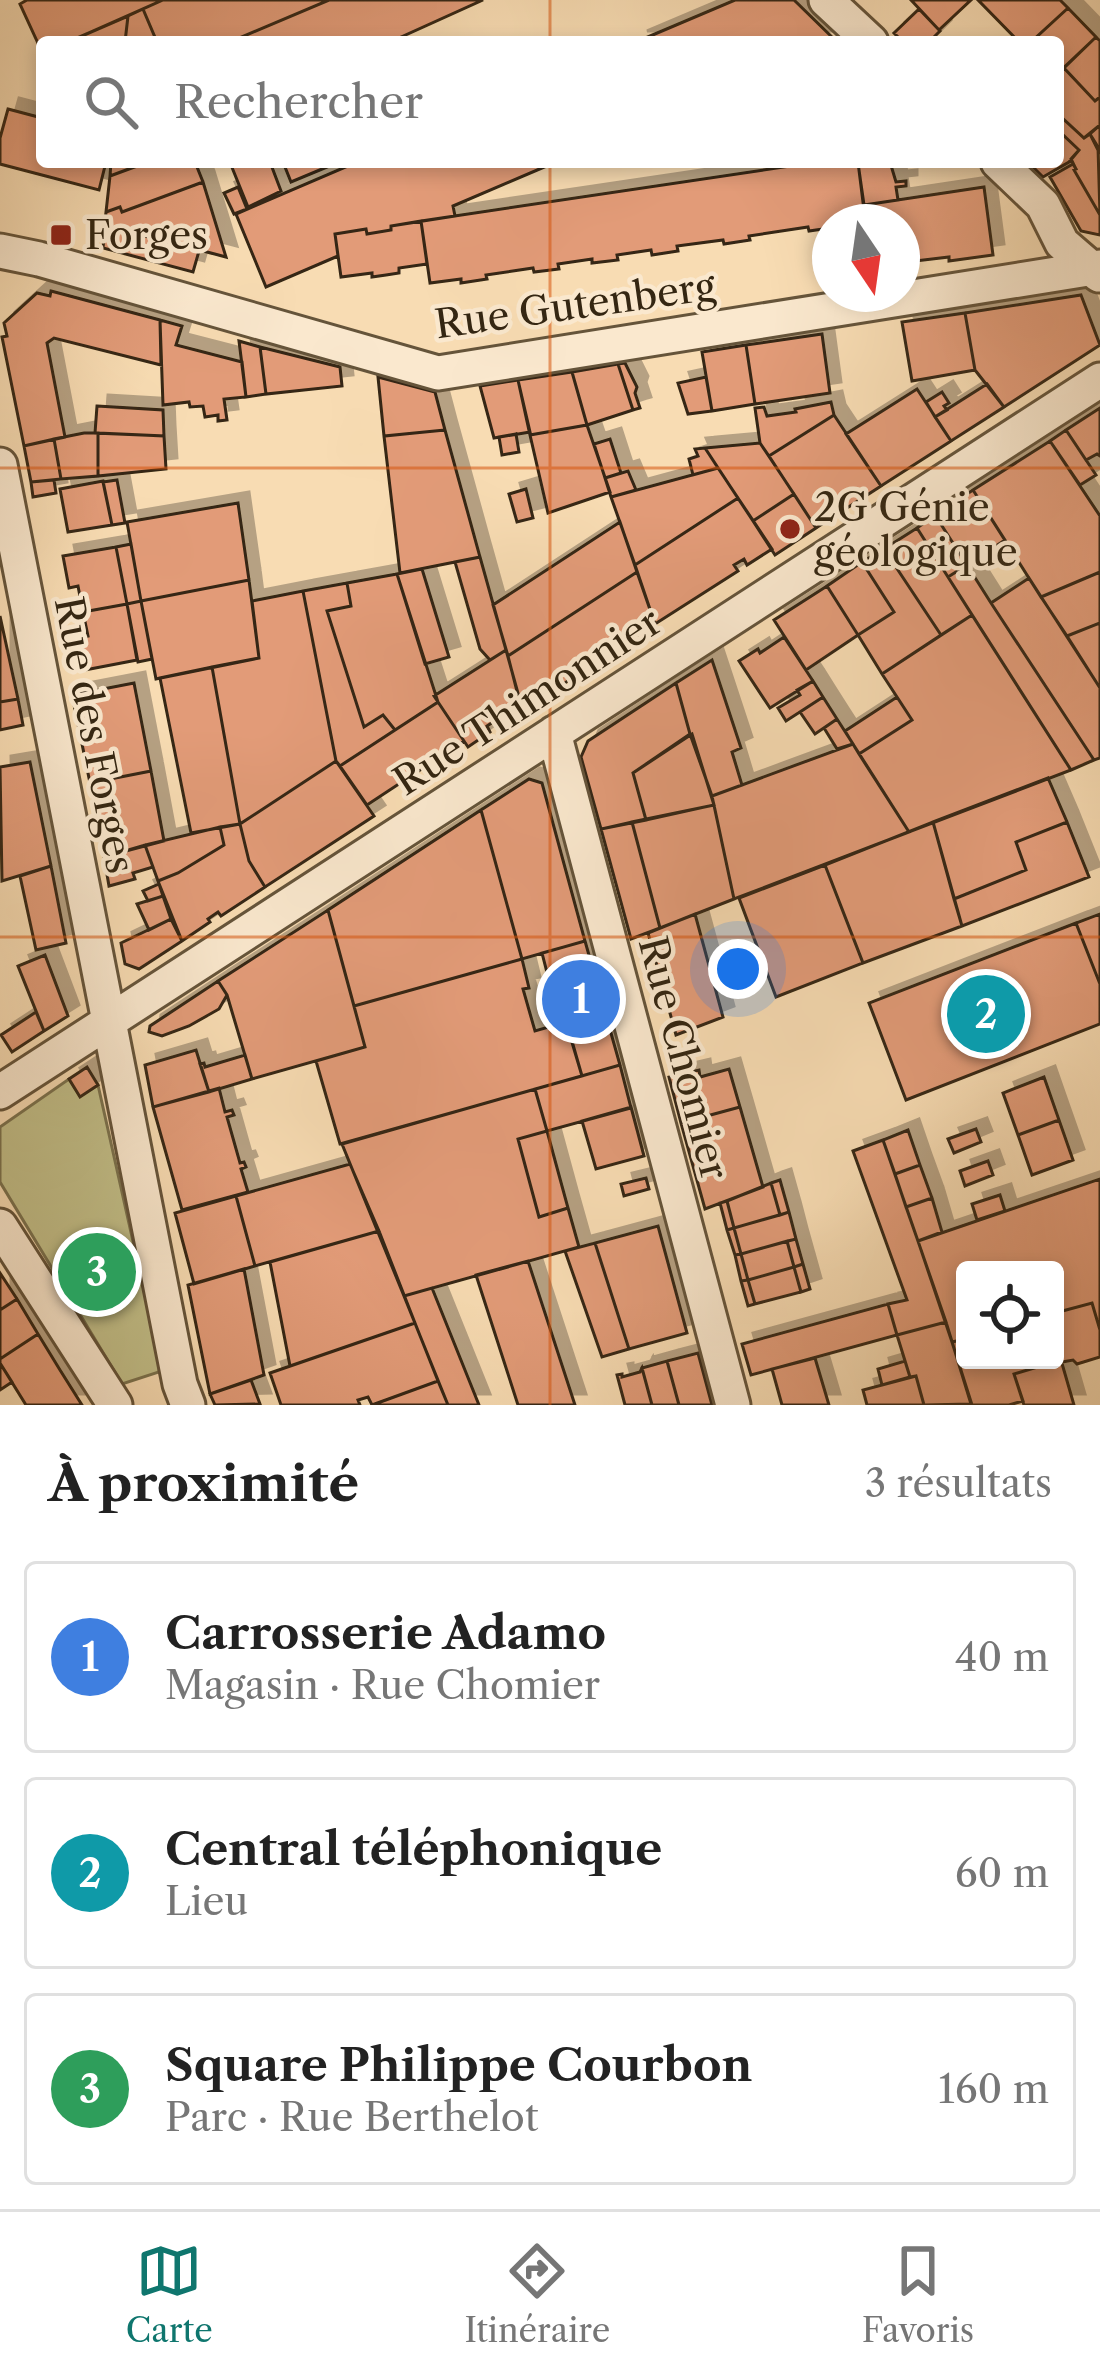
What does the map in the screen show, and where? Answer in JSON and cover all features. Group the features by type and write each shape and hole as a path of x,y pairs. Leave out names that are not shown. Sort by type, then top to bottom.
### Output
{"street":[{"path":"826,0 865,36"},
{"path":"1004,168 1043,205 1063,243 1097,270"},
{"name":"Rue Gutenberg","path":"0,251 438,373 1097,270"},
{"name":"Rue Thimonnier","path":"0,1092 1100,380"},
{"name":"Rue des Forges","path":"0,465 180,1384 188,1405"},
{"name":"Rue Chomier","path":"554,734 733,1405"},
{"path":"0,1226 116,1405"}],"shaded area":[{"path":"69,1079 80,1096 98,1085 160,1362 159,1372 122,1384 0,1182 0,1127"}],"building":[{"path":"27,0 163,0 82,36 36,39 20,4"},
{"path":"163,0 329,0 244,36 154,36 143,9"},
{"path":"329,0 483,0 403,36 244,36"},
{"path":"735,0 794,0 831,36 650,36"},
{"path":"911,0 971,0 939,30"},
{"path":"978,0 1060,0 1068,8 1038,36 1013,36"},
{"path":"1068,8 1096,37 1064,67 1064,36 1038,36"},
{"path":"143,9 154,36 126,36 128,16"},
{"path":"919,9 940,31 935,36 894,33"},
{"path":"128,16 126,36 82,36"},
{"path":"1096,37 1100,41 1100,97 1095,101 1064,68"},
{"path":"1064,68 1095,101 1100,97 1100,125 1084,138 1064,120"},
{"path":"8,109 36,116 36,168 104,168 99,190 0,164 0,138"},
{"path":"1064,120 1084,138 1090,134 1098,147 1100,215 1074,170 1071,159 1079,150 1064,136"},
{"path":"1100,125 1100,154 1090,134"},
{"path":"1064,136 1079,150 1064,165"},
{"path":"1073,164 1100,215 1100,235 1081,231 1050,177"},
{"path":"132,168 197,168 203,182 122,212 120,207 106,212 110,176"},
{"path":"232,168 272,168 281,191 248,207"},
{"path":"285,168 325,168 291,182"},
{"path":"343,168 542,168 453,206 455,216 367,234 366,229 335,234 338,256 266,287 236,214"},
{"path":"777,168 859,168 863,204 812,204 812,231 808,227 724,244 723,240 677,246 678,251 617,255 618,260 592,263 592,259 558,264 559,269 534,272 533,268 461,283 461,279 430,283 421,221"},
{"path":"859,168 892,168 896,182 906,181 906,186 896,187 898,200 864,204"},
{"path":"1034,168 1059,168 1043,177"},
{"path":"203,182 226,257 105,225 106,212 120,207 122,212"},
{"path":"238,187 247,209 234,214 224,193"},
{"path":"984,187 993,255 920,260 920,204 871,204"},
{"path":"421,221 427,264 386,275 341,277 335,234 366,229 367,234"},
{"path":"105,225 199,251 193,272 103,248"},
{"path":"51,291 160,320 161,365 54,338 47,343 65,437 24,446 2,337 7,336 4,323 37,293 50,296"},
{"path":"1081,295 1100,345 1004,407 975,370 965,313"},
{"path":"965,313 975,370 912,381 902,322"},
{"path":"160,320 182,326 176,345 242,362 246,397 224,399 227,420 218,421 218,415 205,417 203,406 190,407 189,402 163,405"},
{"path":"822,334 830,393 755,404 746,345"},
{"path":"239,341 260,347 266,394 246,397"},
{"path":"746,345 755,404 712,411 702,352"},
{"path":"260,347 340,367 342,386 266,394"},
{"path":"625,363 637,387 640,408 633,410 618,364"},
{"path":"618,364 633,410 587,425 572,372"},
{"path":"572,372 587,425 530,435 518,380"},
{"path":"378,377 435,392 445,430 384,436"},
{"path":"706,377 712,411 688,414 678,383"},
{"path":"518,380 530,432 494,438 480,386"},
{"path":"987,384 1004,407 951,441 935,417"},
{"path":"917,389 951,441 881,486 846,434"},
{"path":"942,392 949,403 935,417 926,402"},
{"path":"831,402 834,415 769,456 760,443 755,408 764,407 767,416"},
{"path":"97,406 163,410 164,436 95,433"},
{"path":"1100,408 1100,456 1086,460 1066,430"},
{"path":"834,415 881,486 816,528 769,456"},
{"path":"587,425 610,492 548,513 530,435"},
{"path":"445,430 480,557 400,573 384,436"},
{"path":"1066,430 1096,475 1080,485 1050,441"},
{"path":"98,433 98,476 61,479 54,439"},
{"path":"98,433 164,436 166,469 98,476"},
{"path":"516,434 519,452 502,455 499,437"},
{"path":"54,439 61,479 31,482 24,446"},
{"path":"610,439 621,473 605,478 594,444"},
{"path":"1050,441 1100,516 1100,572 1041,597 973,490"},
{"path":"760,443 794,494 753,521 705,448"},
{"path":"705,448 718,468 693,475 689,459 698,456 695,449"},
{"path":"718,468 738,498 635,565 611,497"},
{"path":"628,471 636,490 611,497 605,478"},
{"path":"54,480 56,493 33,497 31,482"},
{"path":"117,480 125,523 112,525 103,482"},
{"path":"103,481 112,525 68,532 60,489"},
{"path":"526,489 533,518 517,522 509,494"},
{"path":"973,490 1005,540 967,565 935,515"},
{"path":"794,494 816,528 775,555 753,521"},
{"path":"738,498 772,549 747,565 744,559 734,565 738,571 655,624 635,565"},
{"path":"238,503 249,580 141,601 127,522"},
{"path":"935,515 967,565 948,577 917,528"},
{"path":"620,522 637,572 508,656 493,605"},
{"path":"917,528 972,615 941,635 884,549"},
{"path":"131,544 141,601 127,604 116,547"},
{"path":"116,547 127,604 83,612 78,586 69,588 63,556"},
{"path":"884,549 941,635 882,674 858,635 894,612 862,562"},
{"path":"480,557 506,650 490,660 480,649 455,562"},
{"path":"862,562 894,612 858,635 827,586"},
{"path":"967,565 1094,760 1071,770 948,577"},
{"path":"422,569 449,657 425,664 397,574"},
{"path":"637,572 655,624 522,711 508,656"},
{"path":"1100,572 1100,623 1067,636 1041,597"},
{"path":"397,574 438,702 395,730 383,715 364,727 327,611 351,606 347,583"},
{"path":"1029,578 1100,688 1100,758 1094,760 991,603"},
{"path":"249,580 259,658 156,679 141,601"},
{"path":"347,583 351,606 327,611 364,727 383,715 395,730 340,766 303,591"},
{"path":"827,586 858,635 806,670 774,620"},
{"path":"303,591 336,761 240,824 212,667 259,658 252,601"},
{"path":"141,601 152,659 138,662 127,604"},
{"path":"127,604 137,660 85,670 79,638 88,636 83,612"},
{"path":"972,615 1071,770 909,832 859,754 912,720 882,674"},
{"path":"0,616 18,699 0,702"},
{"path":"1100,623 1100,688 1067,636"},
{"path":"784,637 813,681 770,708 739,661"},
{"path":"506,650 521,704 487,726 490,732 468,747 434,696"},
{"path":"712,660 741,748 732,752 742,785 712,796 676,683"},
{"path":"212,667 240,824 191,833 160,678"},
{"path":"813,681 823,697 786,721 778,708"},
{"path":"134,683 151,771 90,783 72,695"},
{"path":"676,683 690,734 633,773 646,820 601,829 581,757 588,741"},
{"path":"823,697 837,719 815,734 800,712"},
{"path":"897,697 912,720 859,754 845,731"},
{"path":"18,699 23,725 0,730 0,702"},
{"path":"438,702 464,741 367,805 340,766"},
{"path":"837,719 853,744 837,749 824,728"},
{"path":"692,734 714,805 646,820 633,773"},
{"path":"853,744 909,832 734,899 712,796"},
{"path":"336,761 374,816 265,887 249,861 240,824"},
{"path":"30,762 51,866 2,881 0,767"},
{"path":"151,771 164,841 104,857 90,783"},
{"path":"1048,778 1067,822 1016,842 1026,870 954,899 933,822"},
{"path":"529,779 542,783 585,941 522,959 481,810"},
{"path":"714,805 734,899 660,928 632,822"},
{"path":"481,810 522,959 354,1006 328,910"},
{"path":"632,822 660,928 631,939 601,829"},
{"path":"933,822 962,926 863,963 825,865"},
{"path":"1067,822 1089,877 962,926 954,899 1026,870 1016,842"},
{"path":"240,824 249,861 265,887 221,916 218,912 182,941 158,881 224,845 220,827"},
{"path":"220,827 224,845 158,881 145,845"},
{"path":"145,845 153,867 133,873 135,879 109,886 104,857"},
{"path":"825,865 863,963 776,997 739,898"},
{"path":"51,866 66,943 36,950 20,876"},
{"path":"159,884 163,896 148,901 143,891"},
{"path":"163,896 171,919 149,930 137,904"},
{"path":"328,910 365,1047 252,1079 227,995 218,981"},
{"path":"695,914 723,1017 676,1035 648,933"},
{"path":"1100,914 1100,984 1076,923"},
{"path":"171,919 182,941 139,969 125,964 121,943"},
{"path":"1076,923 1100,984 1100,1024 906,1100 869,1003"},
{"path":"585,941 620,1065 582,1076 542,953"},
{"path":"45,955 68,1016 44,1031 18,966"},
{"path":"522,959 529,988 523,989 535,1031 566,1022 582,1076 340,1144 316,1061 365,1047 354,1006"},
{"path":"218,981 227,995 219,1009 162,1036 149,1032 150,1026"},
{"path":"36,1012 44,1031 12,1052 1,1035"},
{"path":"196,1050 209,1092 153,1107 145,1065"},
{"path":"245,1055 252,1079 209,1092 200,1064 205,1067"},
{"path":"620,1065 631,1108 547,1131 535,1089"},
{"path":"87,1067 98,1085 80,1097 69,1079"},
{"path":"729,1069 740,1107 681,1123 669,1077 699,1070 700,1077"},
{"path":"1044,1077 1059,1120 1018,1135 1003,1093"},
{"path":"219,1088 225,1112 232,1110 234,1115 227,1117 240,1163 246,1167 241,1169 248,1192 182,1210 153,1107"},
{"path":"535,1089 547,1131 518,1139 539,1217 568,1208 579,1247 404,1296 342,1144"},
{"path":"631,1107 644,1156 596,1169 582,1121"},
{"path":"740,1107 763,1187 705,1209 681,1123"},
{"path":"1059,1120 1073,1160 1032,1175 1018,1135"},
{"path":"976,1129 981,1142 954,1153 948,1139"},
{"path":"908,1130 920,1165 895,1174 883,1140"},
{"path":"547,1131 568,1208 539,1217 518,1139"},
{"path":"883,1140 946,1322 897,1335 888,1304 907,1300 853,1151"},
{"path":"988,1161 993,1175 965,1186 960,1171"},
{"path":"350,1164 379,1231 255,1266 236,1196"},
{"path":"920,1165 932,1198 906,1207 895,1174"},
{"path":"646,1178 649,1189 624,1196 621,1184"},
{"path":"1100,1179 1100,1330 1092,1303 1064,1311 1064,1261 956,1261 956,1341 952,1342 918,1241"},
{"path":"780,1180 789,1212 780,1215 771,1183"},
{"path":"771,1183 780,1215 734,1228 727,1201"},
{"path":"1000,1195 1005,1211 977,1220 972,1204"},
{"path":"236,1196 255,1266 194,1284 175,1213"},
{"path":"932,1198 942,1232 918,1241 906,1207"},
{"path":"727,1201 734,1228 727,1230 720,1203"},
{"path":"789,1212 796,1239 741,1254 734,1228"},
{"path":"658,1226 687,1333 629,1349 595,1243"},
{"path":"734,1228 741,1254 735,1255 727,1230"},
{"path":"379,1231 415,1323 290,1366 270,1262"},
{"path":"796,1239 803,1264 794,1267 787,1241"},
{"path":"787,1241 794,1267 748,1280 741,1254"},
{"path":"595,1243 629,1349 602,1357 565,1251"},
{"path":"741,1254 748,1280 741,1281 735,1255"},
{"path":"528,1261 575,1405 518,1405 476,1275"},
{"path":"803,1264 810,1289 801,1292 794,1267"},
{"path":"794,1267 801,1292 755,1304 748,1280"},
{"path":"244,1269 264,1375 210,1394 188,1285"},
{"path":"0,1273 17,1299 0,1310"},
{"path":"748,1280 755,1304 748,1306 741,1281"},
{"path":"432,1288 479,1405 448,1405 404,1296"},
{"path":"17,1299 38,1334 0,1359 0,1310"},
{"path":"1092,1303 1100,1330 1100,1357 1077,1364 1064,1362 1064,1311"},
{"path":"888,1304 897,1335 751,1375 742,1344"},
{"path":"946,1322 956,1369 960,1369 971,1404 924,1405 897,1335"},
{"path":"415,1323 438,1381 372,1405 368,1397 358,1400 360,1405 281,1405 270,1373"},
{"path":"38,1334 82,1405 26,1405 0,1359"},
{"path":"698,1353 712,1405 679,1405 667,1361"},
{"path":"815,1358 829,1405 782,1405 772,1369"},
{"path":"667,1361 679,1405 652,1405 642,1368"},
{"path":"905,1361 910,1377 882,1385 878,1369"},
{"path":"0,1363 12,1382 0,1390"},
{"path":"642,1368 652,1405 625,1405 617,1375"},
{"path":"961,1369 1031,1369 1014,1374 1023,1401 972,1405"},
{"path":"1064,1369 1074,1405 1024,1405 1014,1374"},
{"path":"916,1376 924,1405 867,1405 863,1390"},
{"path":"251,1380 260,1404 215,1405 210,1394"},
{"path":"438,1381 448,1405 372,1405"}],"place":[{"name":"Forges","path":"61,235"},
{"name":"2G Génie géologique","path":"790,529"},
{"name":"Carrosserie Adamo","path":"581,999"},
{"name":"Central téléphonique","path":"986,1014"},
{"name":"Square Philippe Courbon","path":"97,1272"}]}
